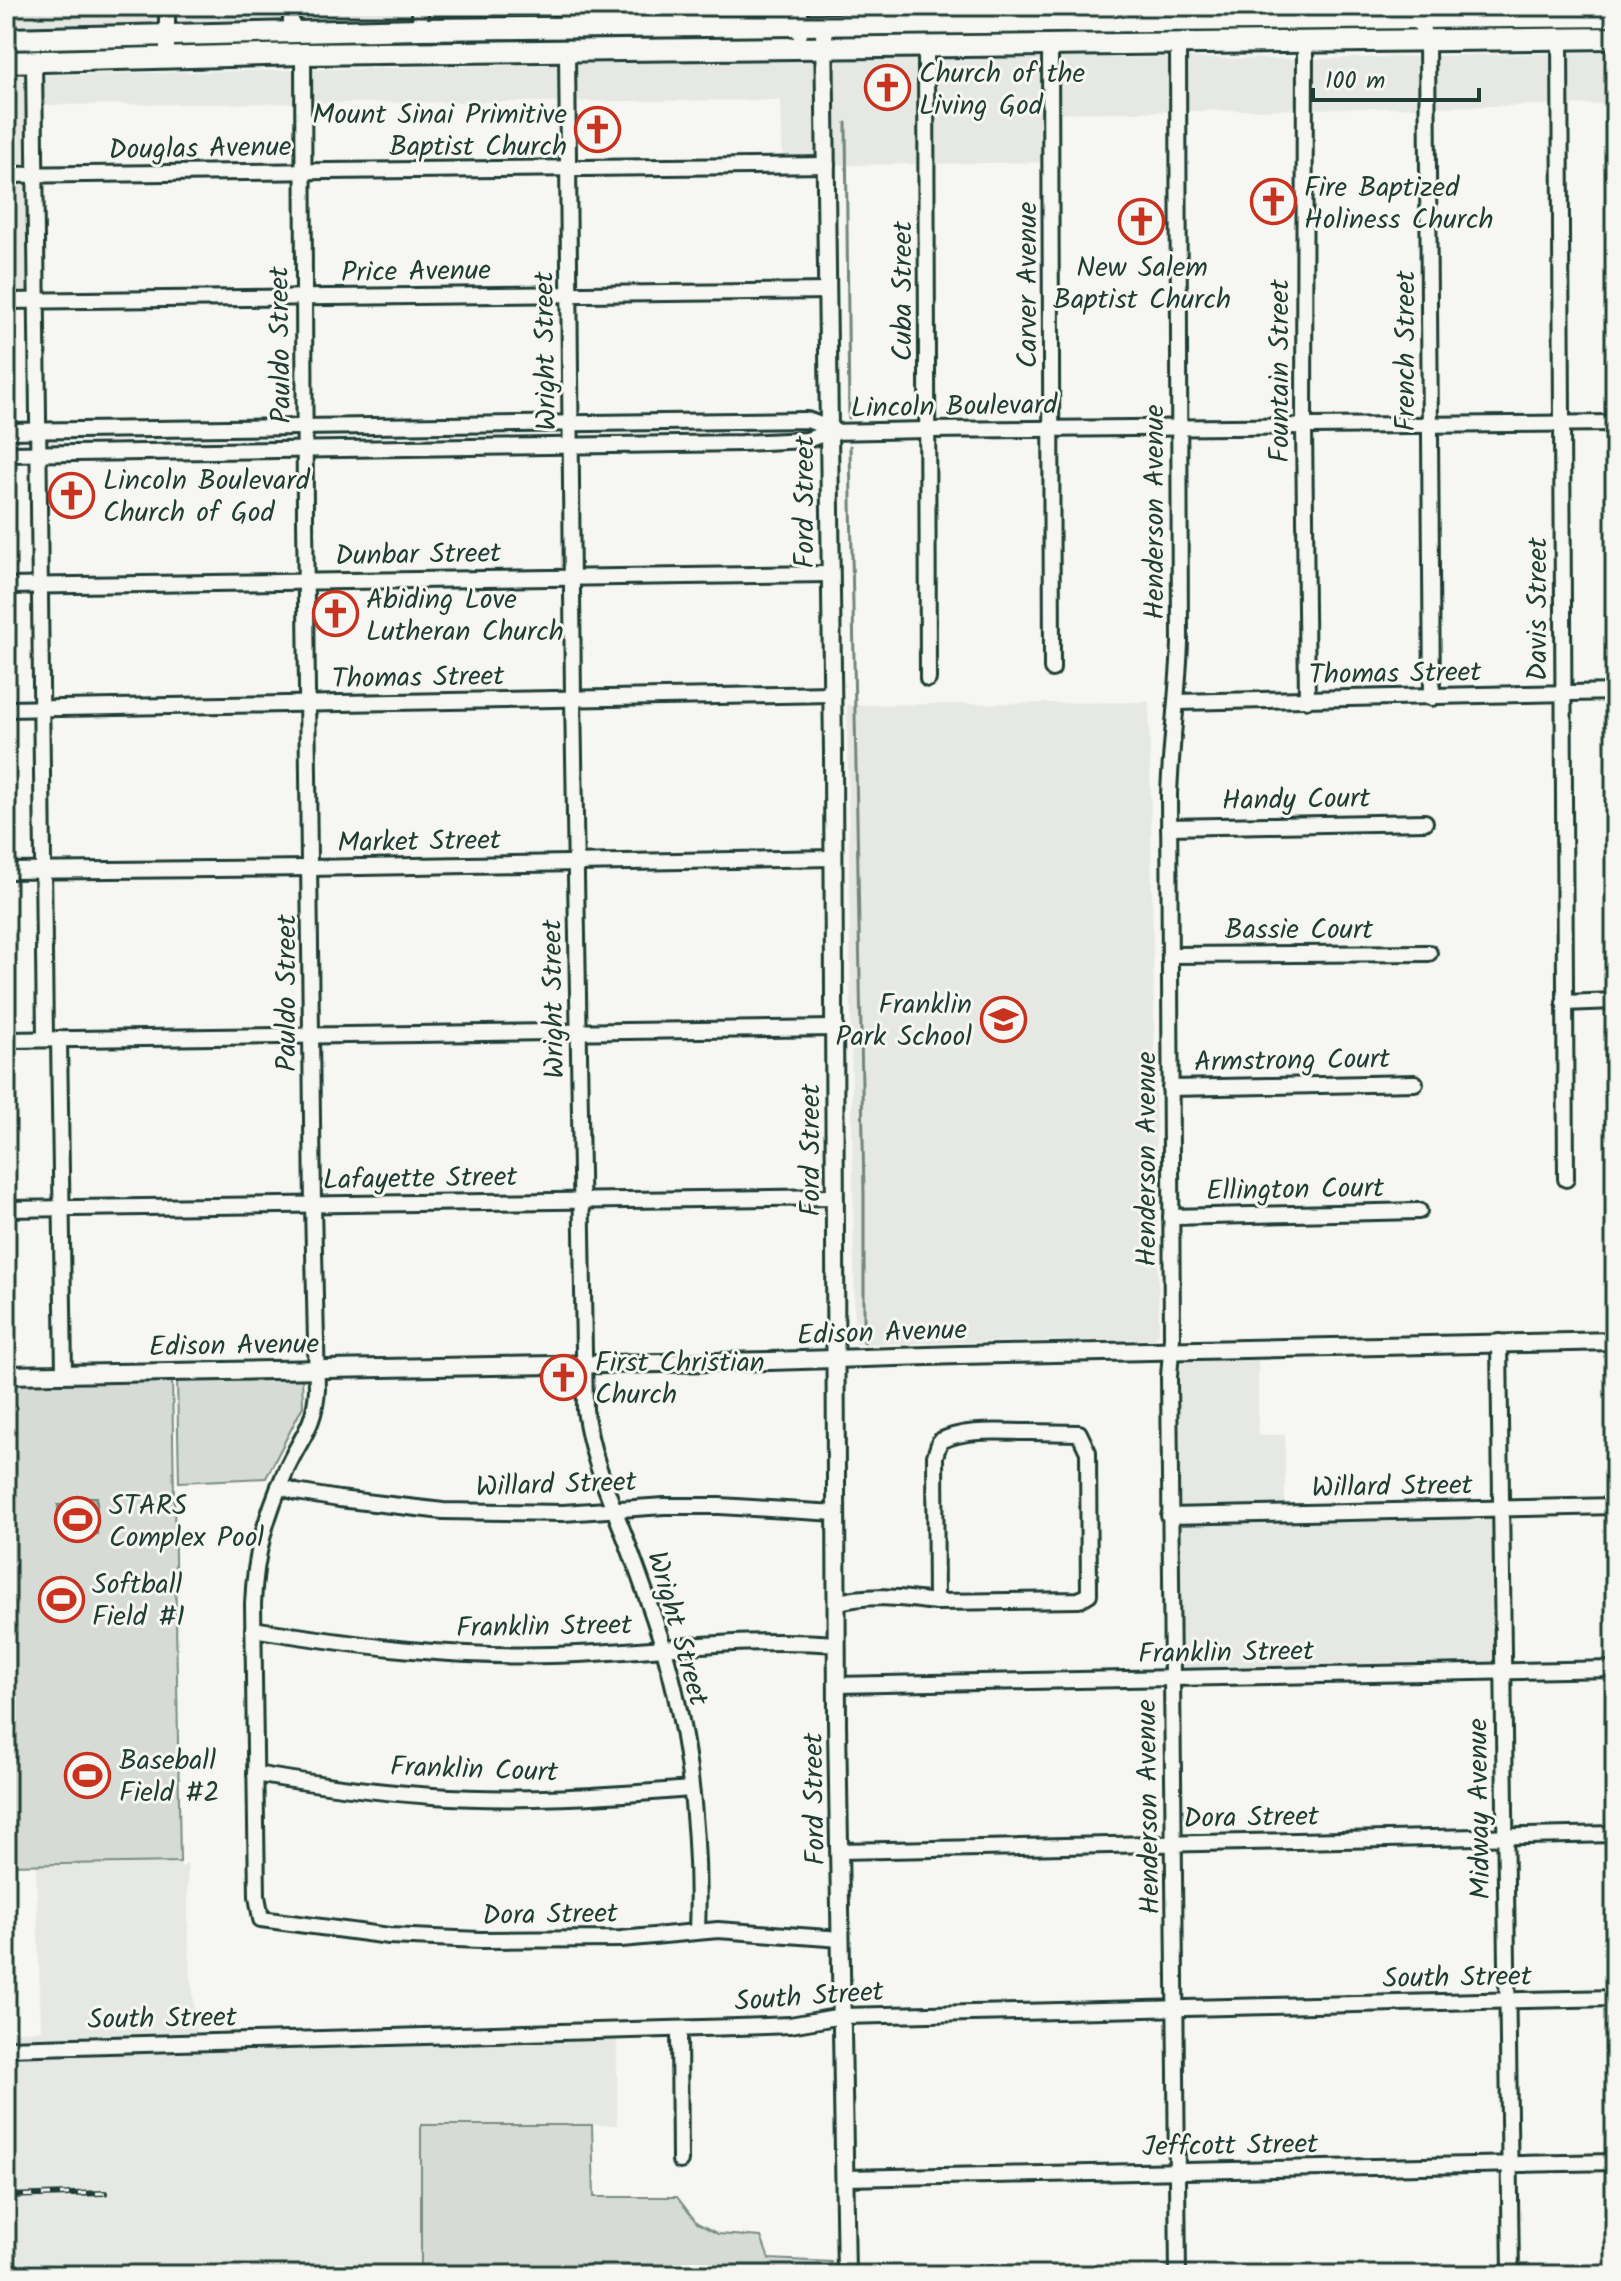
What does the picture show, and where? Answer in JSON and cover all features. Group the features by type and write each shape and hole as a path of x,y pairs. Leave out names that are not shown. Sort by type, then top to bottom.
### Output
{"main road":[{"path":"6,39 589,27 692,16 800,16 824,25 1163,14 1283,13 1381,19 1418,12 1615,16"},
{"path":"1141,44 1157,32 1163,14"},
{"path":"567,50 573,38 589,27"},
{"path":"327,54 354,43 412,39 420,29"},
{"path":"6,62 567,50 1615,38"}],"street":[{"path":"167,6 167,57"},
{"path":"291,6 291,31"},
{"path":"420,6 420,29"},
{"path":"566,6 566,27"},
{"name":"French Street","path":"1418,12 1427,41 1432,698"},
{"path":"800,16 800,48"},
{"name":"Ford Street","path":"824,25 832,694 836,1603 846,2275"},
{"name":"Davis Street","path":"1560,39 1566,1179"},
{"name":"Fountain Street","path":"1305,42 1307,700"},
{"name":"Henderson Avenue","path":"1178,43 1180,643 1171,751 1169,827 1172,1337 1169,1351 1169,1516 1178,2275"},
{"name":"Carver Avenue","path":"1050,45 1052,669"},
{"name":"Cuba Street","path":"926,46 928,679"},
{"name":"Wright Street","path":"567,50 573,698 585,1410 596,1465 664,1648 677,1708 698,1852 697,1931"},
{"name":"Pauldo Street","path":"261,1919 257,1896 255,1567 268,1512 287,1467 313,1419 317,1389 309,868 303,54"},
{"path":"34,61 43,870 62,1208 64,1373"},
{"name":"Douglas Avenue","path":"6,175 827,165"},
{"name":"Price Avenue","path":"6,301 828,291"},
{"name":"Lincoln Boulevard","path":"6,431 807,420 829,430 1615,423"},
{"name":"Lincoln Boulevard","path":"6,454 807,440 829,430"},
{"name":"Dunbar Street","path":"6,586 830,574"},
{"name":"Thomas Street","path":"1177,702 1615,692"},
{"name":"Thomas Street","path":"6,709 832,694"},
{"name":"Handy Court","path":"1169,827 1425,822"},
{"name":"Market Street","path":"6,871 833,858"},
{"name":"Bassie Court","path":"1170,955 1429,953"},
{"path":"1564,1003 1615,1001"},
{"path":"6,1040 834,1028"},
{"name":"Armstrong Court","path":"1170,1088 1415,1083"},
{"name":"Lafayette Street","path":"6,1209 835,1197"},
{"name":"Ellington Court","path":"1171,1217 1419,1211"},
{"name":"Edison Avenue","path":"6,1375 1615,1341"},
{"name":"Midway Avenue","path":"1499,1342 1511,2275"},
{"path":"836,1603 855,1597 936,1602 1079,1600 1089,1594 1088,1452 1079,1433 969,1433 940,1441 935,1456 936,1602"},
{"name":"Willard Street","path":"279,1486 339,1499 443,1511 563,1513 664,1506 720,1506 836,1513"},
{"name":"Willard Street","path":"1169,1516 1615,1506"},
{"name":"Franklin Street","path":"253,1629 362,1646 441,1653 549,1655 747,1642 837,1644"},
{"name":"Franklin Street","path":"837,1685 1615,1669"},
{"name":"Franklin Court","path":"255,1774 432,1796 575,1797 691,1789"},
{"name":"Dora Street","path":"840,1851 1615,1834"},
{"name":"Dora Street","path":"261,1919 389,1936 480,1940 621,1939 734,1930 841,1939"},
{"name":"South Street","path":"6,2048 790,2025 842,2016 1615,1998"},
{"path":"679,2029 680,2161"},
{"name":"Jeffcott Street","path":"845,2178 1615,2162"}],"shaded area":[{"path":"6,6 822,6 823,10 6,27"},
{"path":"827,6 1153,6 1153,9 827,13"},
{"path":"1158,6 1461,6 1158,8"},
{"path":"1615,52 1615,104 1060,113 1058,162 833,165 831,59 1312,59"},
{"path":"819,59 821,165 783,165 781,100 39,105 39,298 6,298 6,76"},
{"name":"Franklin Park School","path":"1149,702 1159,1333 1155,1339 855,1344 847,705"},
{"path":"1258,1355 1258,1435 1285,1435 1285,1515 1505,1509 1507,1670 1176,1677 1175,1357"},
{"path":"302,1375 303,1406 266,1478 179,1482 177,1378"},
{"path":"172,1377 180,1862 6,1865 6,1380"},
{"name":"STARS Complex Pool","path":"86,1497 97,1497 97,1534 59,1535 58,1505 86,1505"},
{"path":"180,1862 181,1867 187,1864 189,1954 197,2035 331,2031 331,2037 617,2030 617,2125 421,2125 421,2275 6,2275 6,2032 41,2030 36,1864"},
{"path":"421,2125 592,2125 594,2197 677,2197 697,2223 718,2234 761,2237 769,2259 831,2262 829,2275 421,2275"}],"waterway":[{"path":"846,123 849,418"},
{"path":"850,446 864,1342"}],"railway":[{"path":"6,2196 105,2193"}],"place":[{"name":"Church of the Living God","path":"888,88"},
{"name":"Mount Sinai Primitive Baptist Church","path":"598,129"},
{"name":"Fire Baptized Holiness Church","path":"1273,202"},
{"name":"New Salem Baptist Church","path":"1142,221"},
{"name":"Lincoln Boulevard Church of God","path":"72,495"},
{"name":"Abiding Love Lutheran Church","path":"335,614"},
{"name":"Franklin Park School","path":"1003,1019"},
{"name":"First Christian Church","path":"564,1377"},
{"name":"STARS Complex Pool","path":"78,1520"},
{"name":"Softball Field #1","path":"61,1599"},
{"name":"Baseball Field #2","path":"88,1775"}]}
